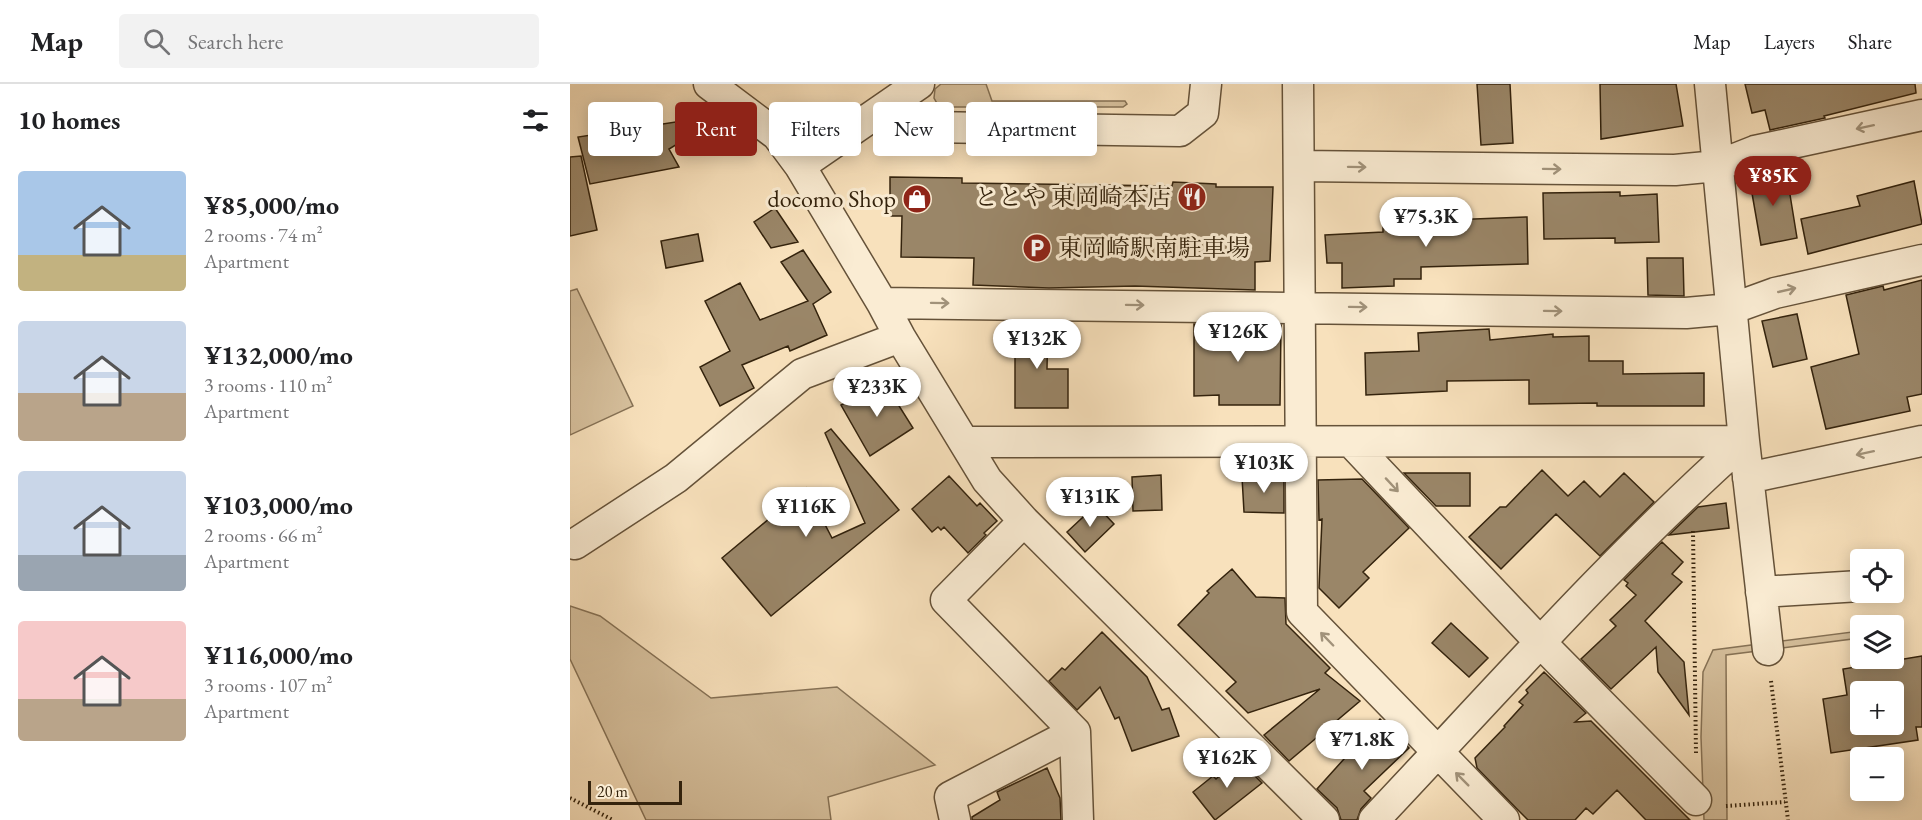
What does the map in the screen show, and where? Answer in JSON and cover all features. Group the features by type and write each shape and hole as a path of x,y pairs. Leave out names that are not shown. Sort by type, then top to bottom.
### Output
{"street":[{"path":"709,84 777,135 800,166 987,480 1024,521 1324,820"},
{"path":"894,102 919,84"},
{"path":"954,127 1180,131 1203,113 1206,84"},
{"path":"1298,84 1302,612 1504,820"},
{"path":"1710,84 1744,441 1768,650"},
{"path":"1299,166 1675,170 1717,166 1755,151 1922,115"},
{"path":"800,166 873,116"},
{"path":"882,303 1299,306 1686,313 1731,309 1775,293 1922,260"},
{"path":"575,544 676,478 802,374 900,337"},
{"path":"964,442 1744,441"},
{"path":"1374,820 1539,641 1697,483 1744,441"},
{"path":"1748,478 1922,441"},
{"path":"1352,443 1539,641 1696,800"},
{"path":"1024,521 946,600 1075,732 1078,820"},
{"path":"1761,592 1850,587"},
{"path":"955,820 950,797 1075,732"}],"path":[{"path":"1697,483 1692,500 1696,800 1727,807 1785,802"},
{"path":"1768,650 1788,820"},
{"path":"570,798 613,820"}],"shaded area":[{"path":"941,84 986,84 992,101 1125,101 1127,104 1123,107 1097,107 1097,102 966,102 966,107 954,107 954,102 936,102 934,98 935,89"},
{"path":"577,289 633,406 570,435 570,291"},
{"path":"570,606 600,616 711,698 837,687 935,765 828,797 831,820 646,820 570,659"},
{"path":"1850,632 1850,639 1726,655 1727,820 1704,820 1701,737 1703,672 1713,650"}],"building":[{"path":"1477,84 1510,84 1513,143 1481,145"},
{"path":"1600,84 1676,84 1683,126 1601,139"},
{"path":"1745,84 1915,84 1916,93 1824,116 1825,118 1770,130 1765,110 1752,113"},
{"path":"675,122 675,145 669,149 679,167 590,184 578,137 588,135 588,156 663,156 663,124"},
{"path":"581,156 597,230 570,236 570,157"},
{"path":"1786,170 1797,238 1761,245 1749,176"},
{"path":"890,177 962,178 962,183 1172,186 1173,182 1216,184 1216,187 1273,187 1270,261 1255,262 1255,290 1135,286 1049,288 973,285 974,258 901,257 902,216 890,216"},
{"path":"1914,181 1922,224 1808,254 1801,219 1860,206 1857,196"},
{"path":"1620,192 1620,196 1657,194 1659,242 1615,243 1615,238 1544,239 1543,193"},
{"path":"775,208 798,242 771,248 754,222"},
{"path":"1383,216 1422,216 1422,221 1527,217 1528,264 1421,267 1421,279 1394,279 1394,286 1342,288 1342,263 1327,263 1325,235 1383,232"},
{"path":"698,234 703,261 666,268 661,241"},
{"path":"803,250 831,292 813,304 827,335 790,351 788,346 742,365 754,388 720,406 700,367 730,351 705,301 740,283 760,320 808,301 781,262"},
{"path":"1647,258 1683,258 1684,296 1648,295"},
{"path":"1922,280 1922,394 1907,397 1910,411 1826,429 1811,367 1859,354 1846,295 1883,286 1884,290"},
{"path":"1797,314 1807,359 1773,367 1762,321"},
{"path":"1015,322 1048,322 1047,369 1068,369 1068,408 1015,408"},
{"path":"1194,324 1281,325 1280,405 1219,405 1219,395 1194,396"},
{"path":"1489,329 1490,340 1553,334 1553,337 1589,336 1589,361 1623,361 1623,374 1704,373 1704,406 1529,404 1529,380 1447,381 1447,391 1366,395 1365,353 1419,351 1418,333"},
{"path":"884,382 913,428 870,456 841,405"},
{"path":"831,429 899,510 771,616 722,558 806,488 832,538 865,523 825,433"},
{"path":"1542,470 1568,496 1584,481 1600,497 1624,473 1654,502 1600,556 1556,514 1501,569 1469,537 1500,507 1506,507"},
{"path":"1404,473 1470,473 1470,506 1436,506"},
{"path":"1284,474 1284,513 1244,512 1242,477"},
{"path":"1161,475 1162,510 1133,511 1132,477"},
{"path":"949,476 977,506 980,503 997,521 968,553 944,527 941,530 938,527 932,532 912,509"},
{"path":"1362,479 1409,528 1363,572 1369,578 1339,608 1319,588 1322,519 1319,520 1318,480"},
{"path":"1726,503 1729,528 1669,535 1698,507"},
{"path":"1096,505 1114,524 1085,552 1067,532"},
{"path":"1662,542 1683,562 1672,574 1682,582 1645,621 1684,662 1689,715 1658,672 1656,647 1611,689 1581,659 1616,626 1610,620 1636,595 1626,586 1628,583 1624,580"},
{"path":"1232,569 1256,597 1285,598 1286,624 1330,668 1325,673 1360,701 1289,761 1264,735 1320,689 1248,713 1226,691 1236,682 1178,625 1209,593 1207,591"},
{"path":"1451,623 1488,658 1469,677 1432,643"},
{"path":"1102,632 1147,677 1162,710 1169,708 1179,736 1132,751 1119,717 1115,719 1100,687 1077,710 1049,681 1062,668 1065,670"},
{"path":"1922,656 1922,727 1916,727 1918,740 1871,747 1850,747 1850,750 1831,753 1823,699 1847,695 1843,669 1904,669 1904,659"},
{"path":"1544,672 1586,713 1575,722 1591,721 1690,820 1646,820 1617,790 1593,814 1586,808 1575,820 1528,820 1517,809 1477,768 1475,758 1523,705 1519,702 1528,693 1526,690"},
{"path":"1380,719 1409,748 1364,791 1371,798 1361,809 1357,820 1341,820 1337,808 1317,789"},
{"path":"1238,759 1262,783 1215,820 1193,792 1213,776 1216,779"},
{"path":"1047,768 1060,798 1061,820 972,820 972,817 1000,800 997,792"}],"place":[{"name":"ととや 東岡崎本店","path":"1192,197"},
{"name":"docomo Shop","path":"917,199"},
{"name":"東岡崎駅南駐車場","path":"1037,248"}]}
